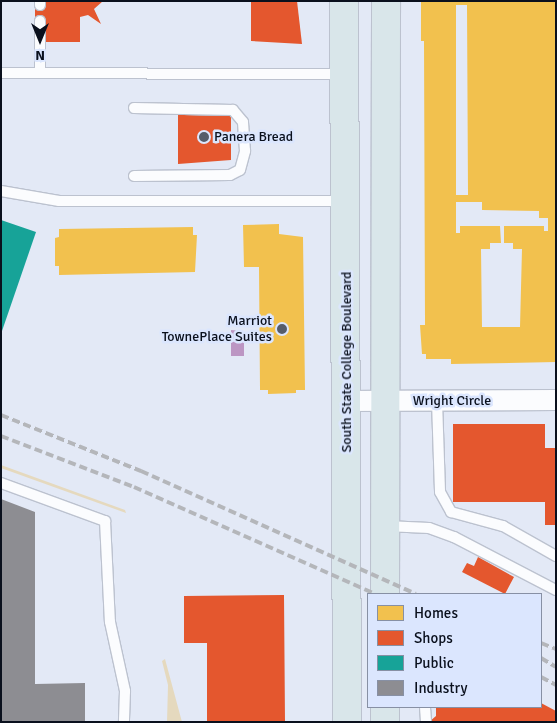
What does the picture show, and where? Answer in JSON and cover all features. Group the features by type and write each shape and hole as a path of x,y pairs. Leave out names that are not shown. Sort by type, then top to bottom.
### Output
{"main road":[{"name":"South State College Boulevard","path":"344,1 348,402 347,722"},
{"path":"385,593 386,1"},
{"path":"346,201 359,215 370,290 385,313"},
{"path":"385,708 385,722"}],"street":[{"name":"Wright Circle","path":"348,402 556,400"}],"lane":[{"path":"40,21 40,73"},
{"path":"1,73 344,74"},
{"path":"134,108 233,110 243,122 245,150 240,170 230,175 134,176"},
{"path":"1,191 59,201 346,201"},
{"path":"437,401 440,492 451,512 503,526 556,556"},
{"path":"1,483 105,521 110,622 125,691 124,722"},
{"path":"385,526 429,528 454,536 556,590"},
{"path":"425,708 426,722"}],"shaded area":[{"path":"231,330 244,331 244,356 231,356"},
{"path":"1,465 125,510 126,513 1,468"},
{"path":"165,659 182,722 167,722 168,685 162,661"}],"building: Homes":[{"path":"421,1 556,1 556,362 451,364 451,359 426,359 426,354 422,354 420,325 425,325 424,41 421,41","holes":["456,5 467,5 468,195 456,195","456,202 482,202 482,210 539,211 539,218 548,218 548,231 544,231 544,226 504,226 504,243 513,243 513,249 522,249 520,327 482,327 481,249 490,249 490,243 501,243 500,226 460,226 460,233 456,233"]},
{"name":"Marriot TownePlace Suites","path":"279,224 279,234 303,237 305,390 296,390 296,393 268,394 268,390 260,390 259,267 244,267 243,225"},
{"name":"Marriot TownePlace Suites","path":"193,227 193,235 197,235 195,272 59,275 59,266 55,266 55,238 59,237 59,229"}],"building: Shops":[{"path":"45,1 103,1 94,9 101,24 88,15 80,17 80,42 45,42 45,21 35,21 35,6 45,5"},
{"path":"251,1 297,1 302,44 251,41"},
{"name":"Panera Bread","path":"178,114 231,114 231,160 178,164"},
{"path":"453,424 545,424 545,448 556,448 556,525 545,525 545,502 453,502"},
{"path":"478,557 514,577 506,593 462,572 467,563 474,566"},
{"path":"284,595 285,722 207,722 207,643 184,643 184,596"},
{"path":"542,704 556,711 556,722 429,722 436,716 436,708 542,708"}],"building: Public":[{"path":"1,220 36,232 2,331 1,331"}],"building: Industry":[{"path":"1,499 35,512 35,684 85,683 85,722 1,722"}],"railway":[{"path":"1,415 141,471 414,593"},
{"path":"1,436 134,487 373,593"},
{"path":"542,643 556,649"},
{"path":"542,659 556,667"},
{"path":"542,678 556,685"}],"place":[{"name":"Panera Bread","path":"204,137"},
{"name":"Marriot TownePlace Suites","path":"282,329"}]}
